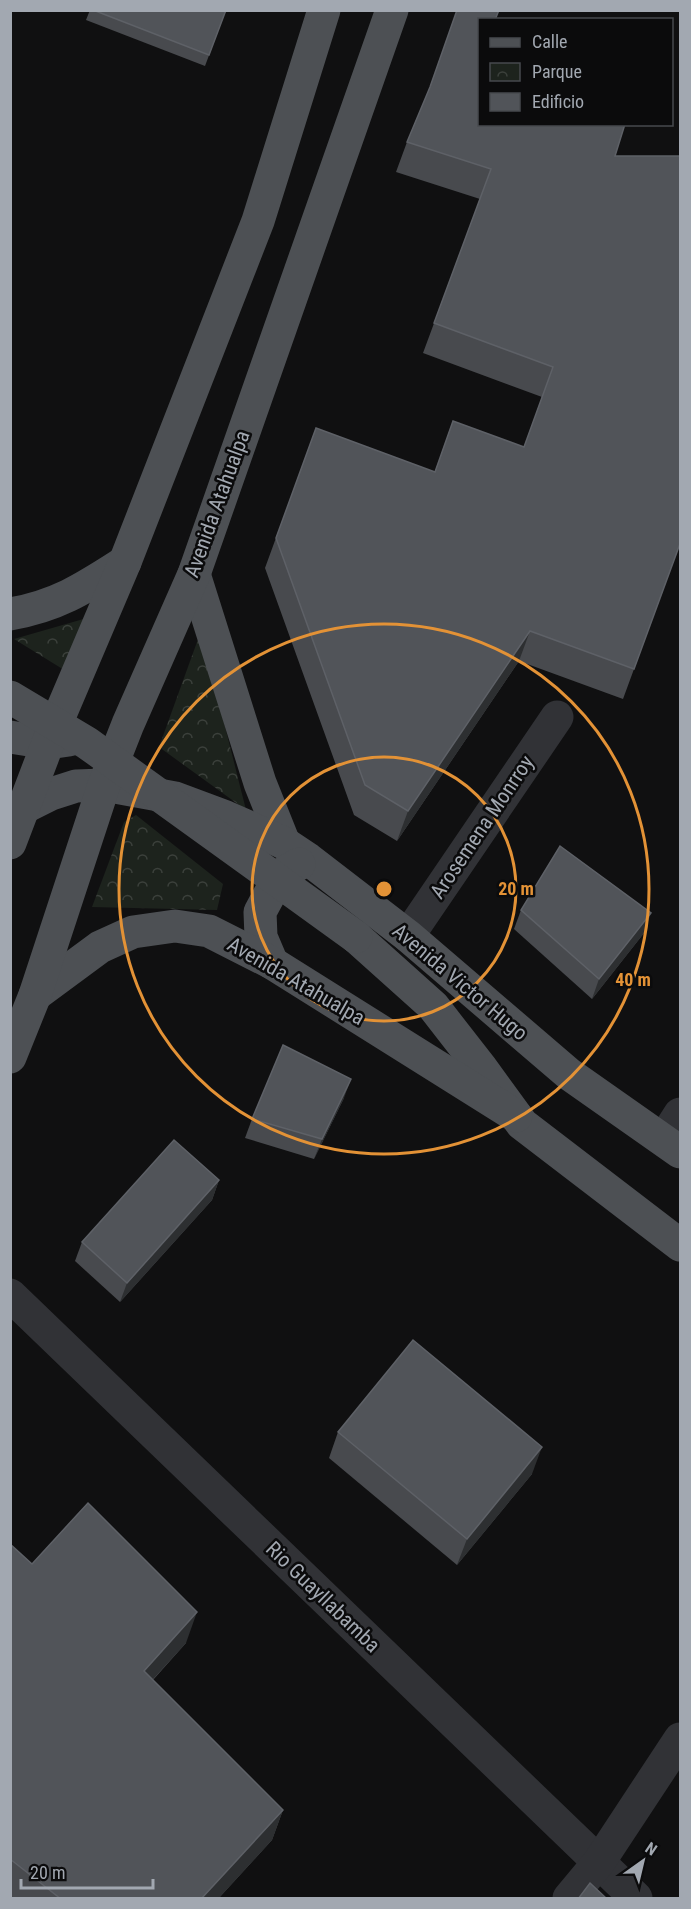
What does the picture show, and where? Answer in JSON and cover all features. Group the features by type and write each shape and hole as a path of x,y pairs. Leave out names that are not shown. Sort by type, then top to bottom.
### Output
{"main road":[{"path":"10,843 48,743 125,562 258,221 324,10"},
{"name":"Avenida Atahualpa","path":"10,1057 35,995 104,785 128,724 194,574 392,10"},
{"path":"10,614 34,610 73,595 125,562"},
{"path":"194,574 260,783 296,851 260,912 261,937 272,963"},
{"name":"Avenida Victor Hugo","path":"10,698 87,743 356,937 433,1006 522,1124 681,1245"},
{"path":"10,737 48,743 90,736 128,724"},
{"name":"Avenida Victor Hugo","path":"23,808 51,794 76,786 104,785 175,798 226,817 296,851 408,936 569,1074"},
{"name":"Avenida Atahualpa","path":"35,995 100,947 134,932 175,926 208,931 272,963 516,1116"},
{"name":"Avenida Victor Hugo","path":"433,1006 569,1074 675,1135"}],"street":[{"name":"Arosemena Monrroy","path":"408,936 557,717"},
{"name":"Rio Guayllabamba","path":"10,1295 636,1899"},
{"path":"569,1899 599,1862 681,1739"}],"green space":[{"path":"87,618 69,673 14,639"},
{"path":"201,631 246,810 159,747"},
{"path":"136,815 223,884 217,910 92,907 124,822"}],"building":[{"path":"93,10 226,10 209,55"},
{"path":"457,10 499,10 496,18 478,18 478,126 624,126 615,156 681,156 681,541 634,669 530,631 408,811 365,785 276,538 316,428 435,472 453,421 524,447 553,367 434,323 491,169 407,142 430,87"},
{"path":"560,846 651,913 599,979 521,910"},
{"path":"283,1045 351,1079 322,1139 252,1119"},
{"path":"174,1140 219,1180 127,1283 82,1242"},
{"path":"413,1340 542,1447 467,1539 338,1432"},
{"path":"88,1503 197,1612 144,1671 283,1810 201,1899 61,1899 10,1859 10,1544 32,1564"},
{"path":"590,1883 607,1899 578,1899"}]}
